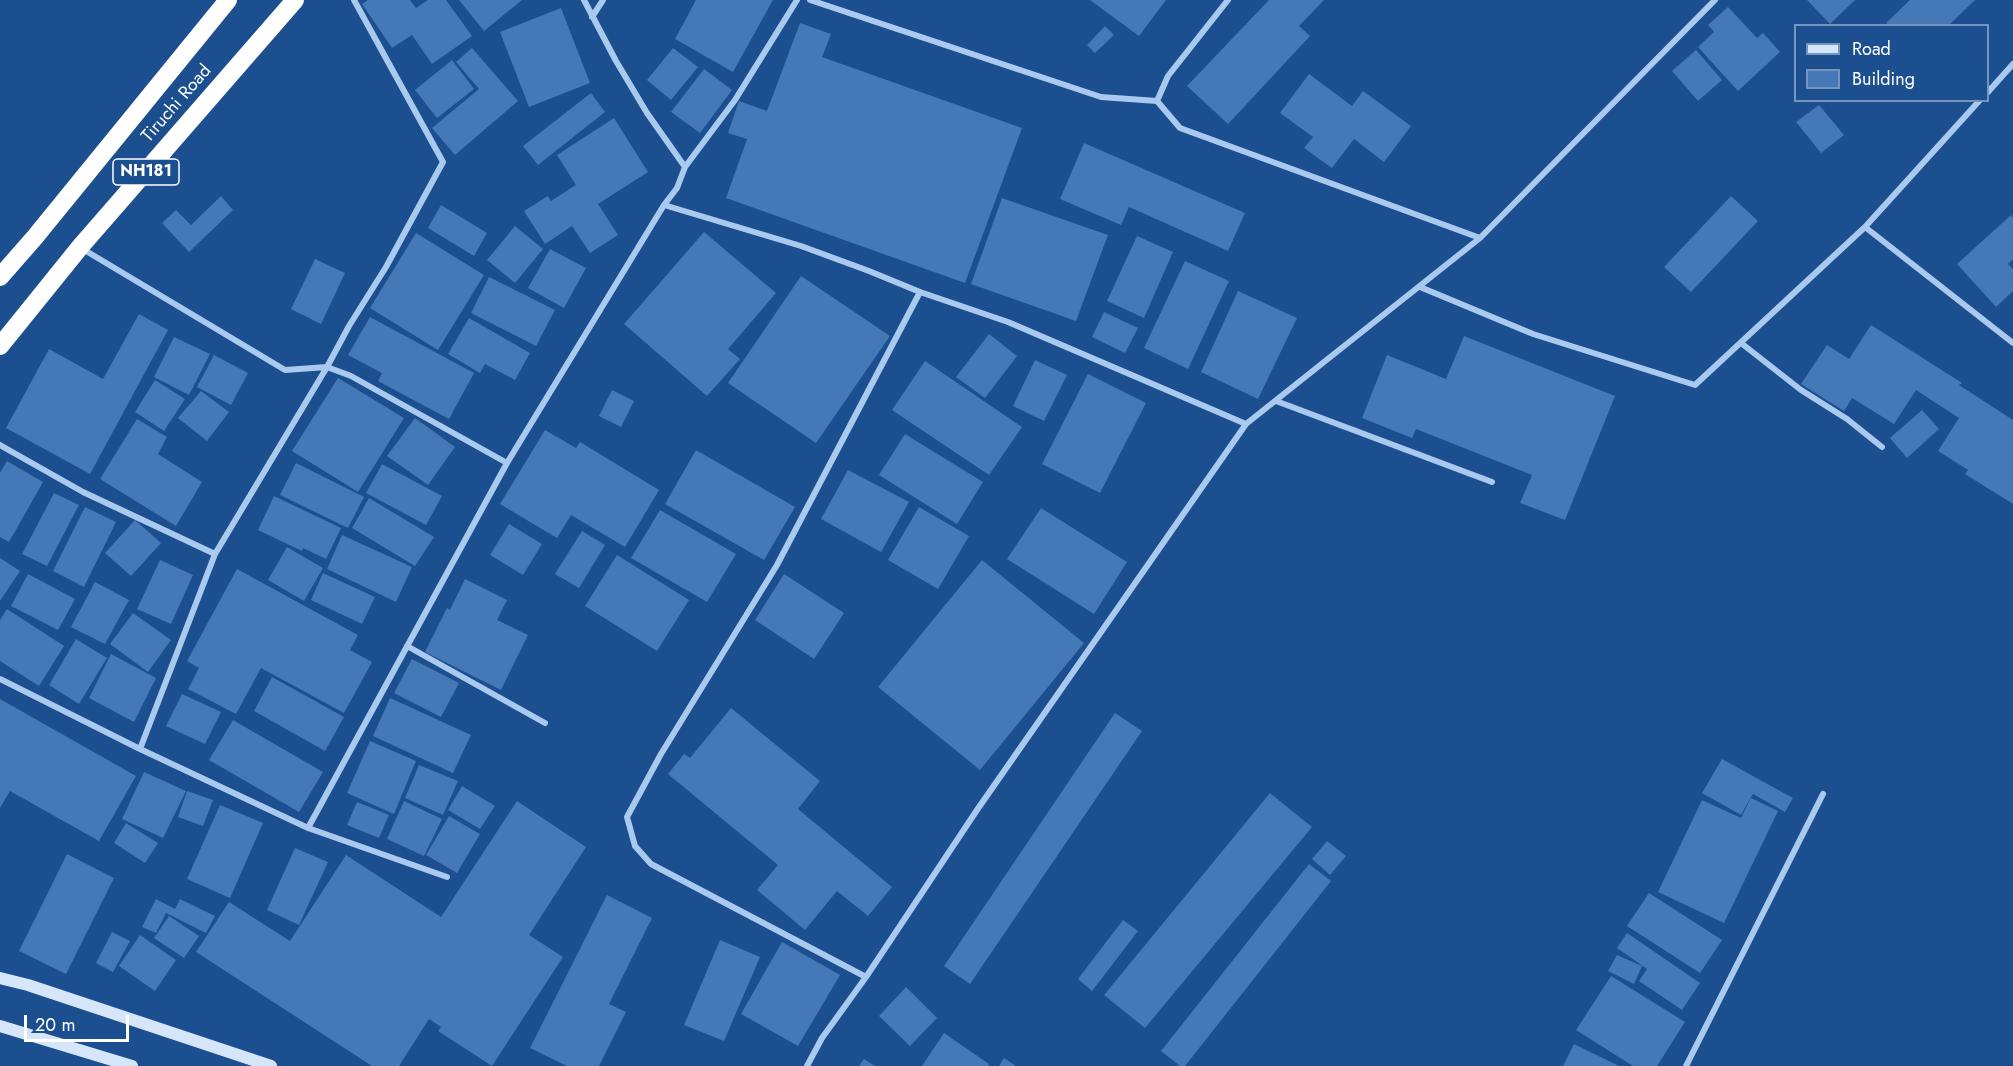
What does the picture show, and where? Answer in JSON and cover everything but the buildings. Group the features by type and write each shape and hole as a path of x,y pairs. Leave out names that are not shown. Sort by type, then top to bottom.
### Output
{"highway":[{"name":"Tiruchi Road","path":"0,277 228,0"},
{"name":"Tiruchi Road","path":"0,346 81,248 295,0"}],"main road":[{"path":"0,978 271,1066"},
{"path":"0,1026 132,1066"}],"street":[{"path":"140,749 215,554 386,267 442,162 354,0"},
{"path":"584,0 647,113 685,167"},
{"path":"592,17 603,0"},
{"path":"308,828 507,463 664,205 677,188 685,167 735,99 797,0"},
{"path":"810,0 1101,97 1157,101 1180,128 1480,238"},
{"path":"1157,101 1168,76 1228,0"},
{"path":"807,1066 822,1038 866,977 977,810 1246,424 1480,238 1715,0"},
{"path":"1989,91 2013,64"},
{"path":"1420,286 1533,334 1695,385 1865,227 1978,102"},
{"path":"664,205 801,246 920,292 1008,322 1246,424"},
{"path":"1865,227 2013,343"},
{"path":"81,248 285,370 327,367 351,376 507,463"},
{"path":"866,977 651,864 635,846 627,817 661,754 777,565 920,292"},
{"path":"1741,343 1801,390 1847,419 1882,447"},
{"path":"1276,401 1492,482"},
{"path":"0,446 83,492 215,554"},
{"path":"407,646 545,723"},
{"path":"0,679 140,749 308,828 447,877"},
{"path":"1686,1066 1823,794"}]}
